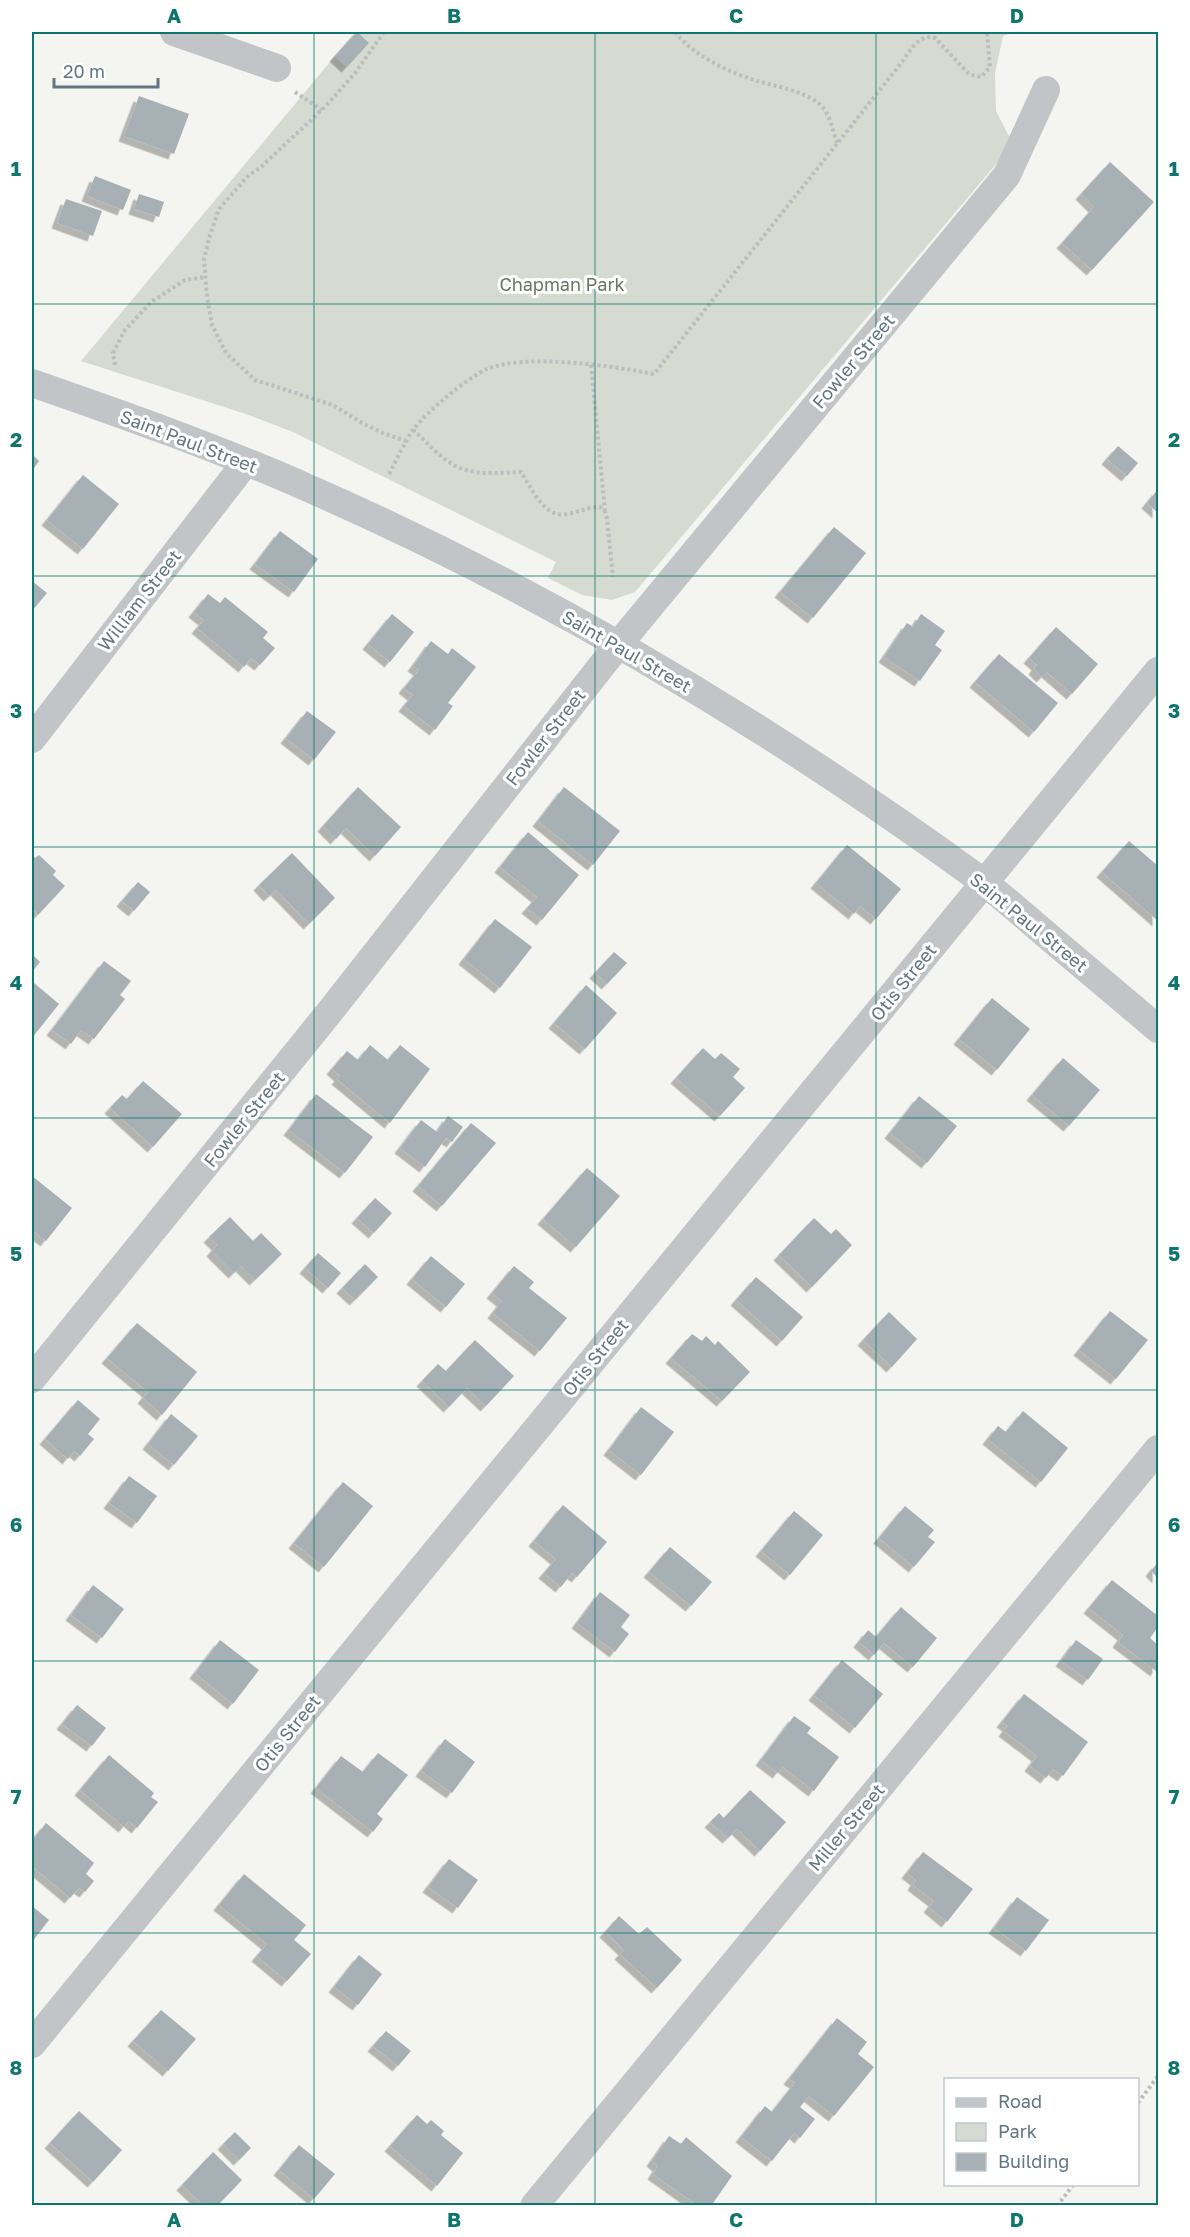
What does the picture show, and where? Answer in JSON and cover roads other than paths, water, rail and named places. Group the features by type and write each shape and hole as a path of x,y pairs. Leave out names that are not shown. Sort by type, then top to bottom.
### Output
{"street":[{"path":"174,32 278,68"},
{"name":"Fowler Street","path":"32,1379 328,1014 618,645 1007,175 1046,90"},
{"name":"Saint Paul Street","path":"32,383 246,462 410,535 519,589 618,645 790,750 984,883 1158,1029"},
{"name":"William Street","path":"32,738 246,462"},
{"name":"Otis Street","path":"32,2044 1158,671"},
{"name":"Miller Street","path":"534,2205 1158,1449"}],"park label":[{"name":"Chapman Park","path":"562,284"}]}
